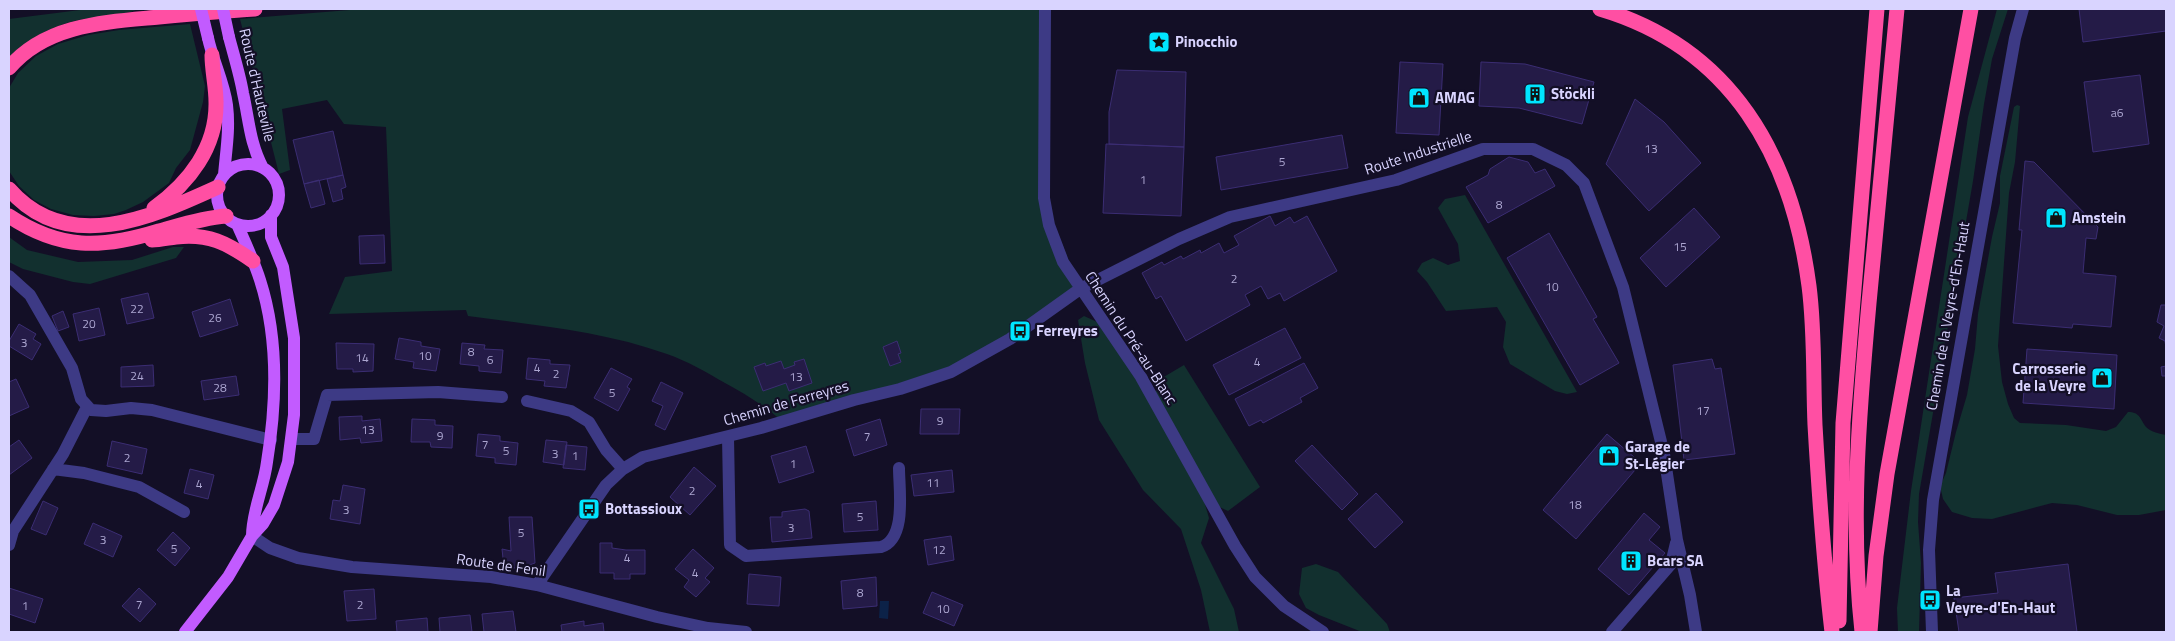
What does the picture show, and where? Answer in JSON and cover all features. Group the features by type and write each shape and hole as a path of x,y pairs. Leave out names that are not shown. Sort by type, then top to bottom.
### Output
{"highway":[{"path":"9,68 24,53 41,42 75,29 118,21 254,9"},
{"path":"1600,9 1626,18 1664,36 1683,48 1715,75 1730,90 1756,124 1776,160 1784,180 1802,242 1810,293 1820,506 1832,632"},
{"path":"1838,632 1843,423 1877,9"},
{"path":"1862,632 1856,551 1860,416 1897,9"},
{"path":"1870,632 1876,556 1888,465 1971,9"},
{"path":"139,219 180,186 195,169 207,148 216,118 212,55"},
{"path":"9,189 31,209 62,223 98,226 139,219 221,181"},
{"path":"9,216 45,237 85,244 110,243 133,238 198,219 231,220"},
{"path":"133,238 151,240 188,236 212,239 224,242 253,261"}],"main road":[{"path":"201,9 212,55 221,75 227,105 229,141 217,199 219,207 231,220 253,261 260,280 273,339 275,391 271,440 266,473 252,521 252,536"},
{"name":"Route d'Hauteville","path":"223,9 243,93 250,133 256,154 263,168"},
{"path":"185,632 228,577 252,536 263,524 274,506 283,480 292,439 296,392 294,338 283,267 271,236 271,215 276,205 278,191 273,178 263,168 254,165 240,165 221,181"},
{"path":"231,220 255,225 271,215"},
{"path":"271,440 292,439"}],"street":[{"name":"Chemin du Pré-au-Blanc","path":"1045,9 1044,198 1049,225 1060,255 1080,289 1141,377 1235,546 1256,577 1284,606 1323,632"},
{"name":"Chemin de la Veyre-d'En-Haut","path":"1932,632 1929,550 1932,500 2015,38 2023,9"},
{"name":"Route Industrielle","path":"1080,289 1179,239 1230,217 1396,180 1483,149 1533,150 1566,165 1584,183 1623,287 1664,454 1677,540 1690,595 1696,632"},
{"path":"9,276 30,295 72,368 82,399 87,407 94,411 132,408 157,411 271,440"},
{"name":"Chemin de Ferreyres","path":"537,585 606,485 623,469 643,457 728,437 854,400 900,389 951,372 1003,343 1080,289"},
{"path":"292,439 314,439 327,395 438,392 502,397"},
{"path":"527,401 571,411 589,422 606,450 623,469"},
{"path":"9,545 13,531 63,454 87,407"},
{"path":"728,437 730,545 746,556 882,547 891,544 899,523 899,468"},
{"path":"53,469 84,473 139,487 184,512"},
{"name":"Route de Fenil","path":"252,536 270,548 298,558 352,567 490,577 537,585 706,630 746,632"},
{"name":"Route Industrielle","path":"1612,632 1671,564 1677,540"}],"green space":[{"path":"88,9 139,9 116,15 78,20 59,26 31,39 9,59 9,19"},
{"path":"362,9 1045,9 1044,198 1080,289 968,364 782,421 747,396 689,363 643,346 593,334 468,316 466,310 329,314 345,277 392,271 386,127 344,124 327,100 282,109 290,170 279,174 240,19"},
{"path":"1997,9 2008,9 1992,59 1919,494 1918,522 1921,563 1919,632 1898,632 1897,608 1911,491 1968,117"},
{"path":"190,24 205,86 203,102 190,150 176,168 169,183 143,202 126,210 114,214 94,216 73,215 51,209 34,200 19,186 9,171 9,88 18,73 36,56 58,44 88,35 119,30"},
{"path":"2020,106 2015,162 2009,193 1998,346 2002,382 2008,404 2014,418 2020,423 2066,425 2106,431 2116,427 2128,412 2135,413 2148,429 2166,435 2166,510 2139,515 2117,515 2077,505 2052,503 1992,519 1972,518 1952,512 1943,499 1940,486 1946,473 1967,395 1975,349 1978,314 2000,203 2000,176 2014,107"},
{"path":"1465,195 1577,392 1567,394 1555,391 1510,364 1503,347 1506,322 1497,307 1446,311 1427,282 1417,271 1422,263 1433,258 1448,265 1460,261 1458,244 1438,208 1445,199"},
{"path":"9,237 27,250 78,262 132,260 173,247 184,247 176,258 90,284 73,282 23,269 9,262"},
{"path":"1084,316 1106,326 1153,398 1162,378 1184,365 1260,487 1228,511 1211,503 1198,480 1209,518 1201,543 1234,609 1239,632 1210,632 1201,590 1181,529 1143,490 1099,420 1085,363 1078,320"},
{"path":"1316,564 1338,572 1387,624 1390,632 1362,632 1306,608 1299,594 1302,568"}],"water":[{"path":"880,601 889,601 888,619 879,618"}],"building":[{"path":"2079,9 2166,9 2166,31 2083,42"},
{"name":"AMAG","path":"1400,62 1443,64 1439,135 1396,133"},
{"name":"Stöckli","path":"1481,62 1525,64 1594,82 1582,124 1519,108 1479,106"},
{"path":"1117,70 1186,72 1184,147 1109,144 1109,112"},
{"path":"2140,75 2149,144 2093,152 2084,82"},
{"path":"1635,99 1664,122 1701,163 1649,211 1606,164"},
{"path":"333,131 343,175 304,184 293,140"},
{"path":"1342,135 1348,168 1221,190 1216,157"},
{"path":"1106,144 1184,147 1181,216 1103,213"},
{"path":"1509,157 1528,162 1535,173 1545,169 1555,186 1488,223 1466,187 1488,175 1490,169"},
{"path":"2025,161 2034,162 2098,227 2096,239 2086,238 2083,273 2116,276 2111,327 2073,324 2072,328 2013,323 2022,230 2019,230"},
{"path":"343,175 346,187 341,189 343,199 333,202 327,179"},
{"path":"319,180 325,204 311,208 304,184"},
{"path":"1694,208 1720,237 1666,287 1640,258"},
{"path":"1270,216 1275,226 1290,217 1294,223 1307,216 1337,271 1284,301 1280,293 1268,299 1261,286 1245,295 1250,305 1186,341 1161,296 1156,299 1142,273 1162,262 1164,265 1181,256 1183,259 1200,250 1201,253 1219,243 1224,253 1239,245 1234,236"},
{"path":"1549,233 1597,317 1593,319 1619,363 1580,385 1507,258"},
{"path":"384,235 385,263 360,264 359,236"},
{"path":"148,293 154,318 127,324 121,299"},
{"path":"230,299 238,325 200,337 192,312"},
{"path":"2161,305 2166,305 2166,348 2165,341 2159,338 2164,326 2157,322"},
{"path":"99,308 105,335 79,341 73,314"},
{"path":"63,311 69,327 58,331 52,316"},
{"path":"19,324 36,334 33,339 41,344 32,360 9,346 9,341"},
{"path":"1285,328 1301,358 1229,395 1213,365"},
{"path":"399,338 421,342 421,346 440,349 436,371 413,368 414,362 395,359"},
{"path":"897,341 901,353 898,354 901,362 890,366 883,347"},
{"path":"336,343 374,344 373,371 353,372 353,369 337,369"},
{"path":"462,343 485,345 484,349 503,350 501,373 479,371 479,366 460,364"},
{"path":"2027,349 2117,355 2114,409 2023,403"},
{"path":"528,358 550,360 550,364 570,365 566,388 544,386 545,381 526,379"},
{"path":"804,359 812,383 789,391 786,383 763,391 754,367 765,363 766,366 781,361 784,369 795,365 794,362"},
{"path":"1712,359 1715,369 1721,368 1735,454 1684,460 1673,365"},
{"path":"1304,363 1318,388 1300,398 1302,402 1263,423 1261,420 1249,426 1235,399"},
{"path":"153,365 154,386 121,387 121,367"},
{"path":"2166,366 2166,376 2162,376 2161,367"},
{"path":"611,368 632,379 627,387 630,389 618,411 594,398"},
{"path":"236,376 239,395 204,400 201,381"},
{"path":"16,379 29,407 9,416 9,382"},
{"path":"661,382 683,393 665,430 655,425 663,406 652,401"},
{"path":"921,409 960,409 959,434 920,434"},
{"path":"362,416 362,421 380,419 382,441 361,443 360,438 340,440 339,417"},
{"path":"412,419 435,420 435,425 453,426 452,448 431,447 430,442 411,442"},
{"path":"880,419 887,445 854,456 846,430"},
{"path":"478,434 500,436 500,441 518,443 516,465 495,463 495,458 476,456"},
{"path":"1607,434 1641,463 1576,539 1543,510"},
{"path":"19,440 32,458 9,475 9,447"},
{"path":"546,440 567,442 564,465 543,462"},
{"path":"112,441 147,449 142,474 107,466"},
{"path":"566,445 587,447 585,470 563,468"},
{"path":"1312,445 1358,494 1342,510 1295,461"},
{"path":"806,446 814,472 779,483 771,456"},
{"path":"694,467 716,486 690,515 670,497"},
{"path":"190,469 214,475 208,499 184,493"},
{"path":"952,470 954,492 914,496 911,475"},
{"path":"343,485 365,489 360,524 330,519 333,500 340,501"},
{"path":"1376,493 1403,522 1375,548 1348,519"},
{"path":"43,501 58,508 46,535 31,529"},
{"path":"876,501 878,530 844,532 842,504"},
{"path":"805,509 809,511 812,538 772,542 770,517 782,517 782,512"},
{"name":"Bcars SA","path":"1644,513 1660,527 1649,540 1665,553 1629,595 1598,569"},
{"path":"509,517 532,517 535,563 521,568 504,568 502,549 511,551"},
{"path":"93,523 122,536 113,557 84,544"},
{"path":"173,532 190,548 175,566 157,550"},
{"path":"951,536 954,560 928,565 924,540"},
{"path":"600,543 612,543 612,548 645,550 645,574 630,574 630,579 614,579 614,573 600,573"},
{"path":"693,549 714,568 705,578 710,582 696,597 684,587 689,580 675,569"},
{"path":"2068,564 2077,632 1959,632 1954,598 1998,593 1995,573"},
{"path":"749,574 781,577 779,606 747,604"},
{"path":"876,577 877,606 843,609 841,581"},
{"path":"9,588 43,599 35,623 9,614"},
{"path":"139,588 156,604 140,622 122,606"},
{"path":"374,589 376,619 347,621 344,591"},
{"path":"932,592 963,605 954,626 923,613"},
{"path":"513,611 516,632 484,632 482,614"},
{"path":"470,615 472,632 440,632 439,618"},
{"path":"427,618 428,632 397,632 396,621"},
{"path":"584,621 584,626 603,623 604,632 562,632 561,625"}],"place":[{"name":"Pinocchio","path":"1159,42"},
{"name":"Stöckli","path":"1535,94"},
{"name":"AMAG","path":"1419,98"},
{"name":"Amstein","path":"2056,218"},
{"name":"Ferreyres","path":"1020,331"},
{"name":"Carrosserie de la Veyre","path":"2102,378"},
{"name":"Garage de St-Légier","path":"1609,456"},
{"name":"Bottassioux","path":"589,509"},
{"name":"Bcars SA","path":"1631,561"},
{"name":"La Veyre-d'En-Haut","path":"1930,600"}]}
